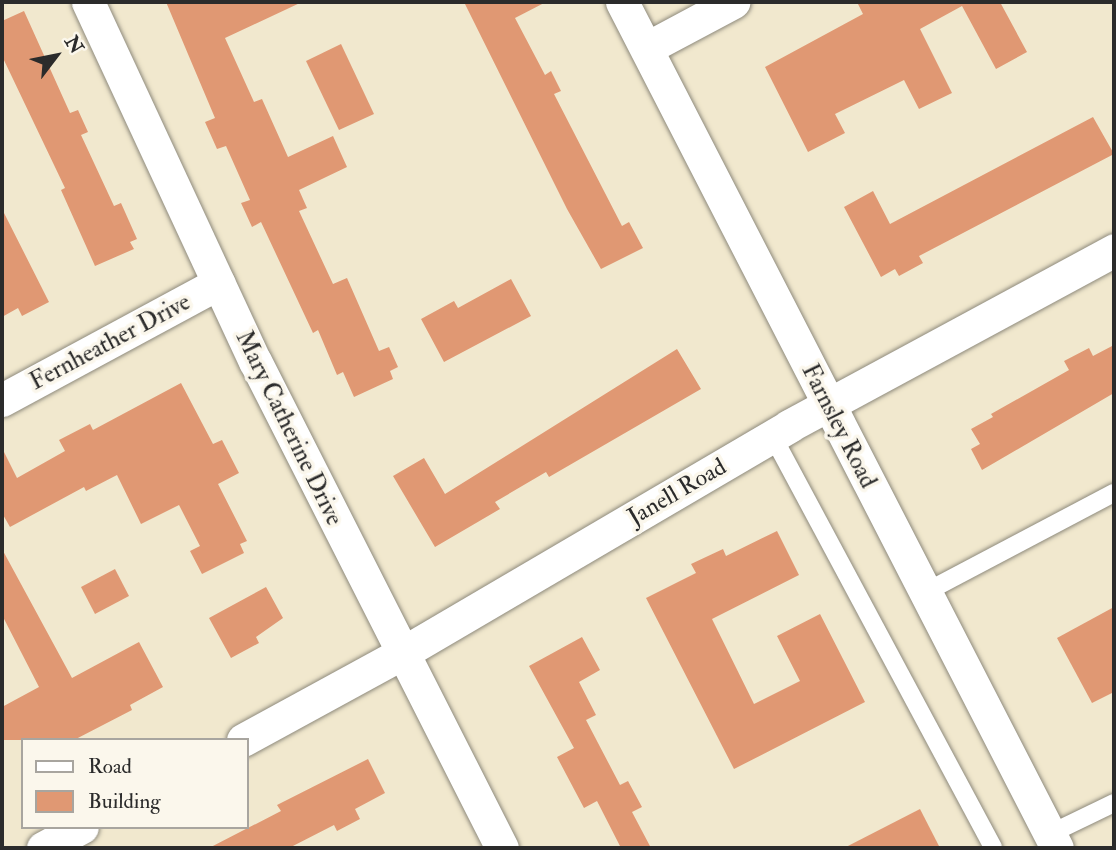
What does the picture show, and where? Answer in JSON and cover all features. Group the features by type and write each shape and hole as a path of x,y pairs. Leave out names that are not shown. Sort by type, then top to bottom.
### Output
{"street":[{"name":"Mary Catherine Drive","path":"88,2 218,283 401,654 502,848"},
{"name":"Farnsley Road","path":"622,2 1054,841"},
{"path":"647,48 733,2"},
{"name":"Janell Road","path":"247,738 401,654 772,436 1114,250"},
{"name":"Fernheather Drive","path":"2,400 218,283"},
{"path":"43,848 78,829"}],"lane":[{"path":"772,436 993,848"},
{"path":"924,593 1114,493"},
{"path":"1054,841 1114,803"}],"building":[{"path":"166,2 302,2 225,38 254,102 262,99 288,157 333,136 347,167 299,190 307,208 299,211 333,284 347,278 379,351 389,347 398,367 390,371 393,379 354,397 343,372 337,375 318,330 313,333 261,222 252,227 241,203 250,200 226,146 217,149 205,122 215,118"},
{"path":"464,2 546,2 515,18 545,75 551,71 561,91 554,94 622,226 629,222 643,248 601,269 567,209"},
{"path":"857,2 1000,2 1027,52 996,69 962,6 920,29 952,93 919,109 904,80 835,114 845,133 808,152 765,67 863,14"},
{"path":"24,11 70,113 78,110 88,132 81,135 114,206 121,203 137,239 130,242 134,249 95,266 61,190 65,188 2,56 2,21"},
{"path":"341,44 374,114 339,130 306,61"},
{"path":"1093,117 1114,154 919,256 923,263 899,276 895,269 881,277 844,207 873,191 890,224"},
{"path":"2,209 49,302 22,316 18,308 2,317"},
{"path":"511,279 531,316 444,362 421,319 454,301 458,308"},
{"path":"1114,345 1114,393 982,470 971,449 980,444 971,429 993,417 991,414 1069,370 1064,361 1089,348 1093,356"},
{"path":"677,349 701,389 549,477 546,472 495,502 500,509 435,547 393,476 424,458 445,494"},
{"path":"181,383 213,444 222,440 239,473 218,484 247,541 240,544 244,553 202,574 190,551 200,546 179,505 141,524 117,475 86,491 84,487 10,527 2,513 2,448 17,478 65,451 59,440 90,424 93,430"},
{"path":"777,531 799,575 712,619 754,704 800,681 777,636 820,614 865,702 734,769 646,598 696,573 691,564 723,549 726,556"},
{"path":"2,549 72,678 139,642 163,687 130,705 132,710 78,738 2,740 2,707 39,687 2,615"},
{"path":"115,569 129,596 95,614 81,587"},
{"path":"266,587 283,618 256,637 259,643 231,658 209,618"},
{"path":"1114,607 1114,692 1092,703 1057,638"},
{"path":"582,637 600,670 579,682 596,715 586,720 620,785 628,781 642,807 632,812 651,848 621,848 597,801 584,808 557,757 574,748 529,666"},
{"path":"368,759 385,793 355,809 360,819 337,831 334,825 289,848 209,848 281,811 277,805"},
{"path":"920,809 940,848 844,848"}]}
